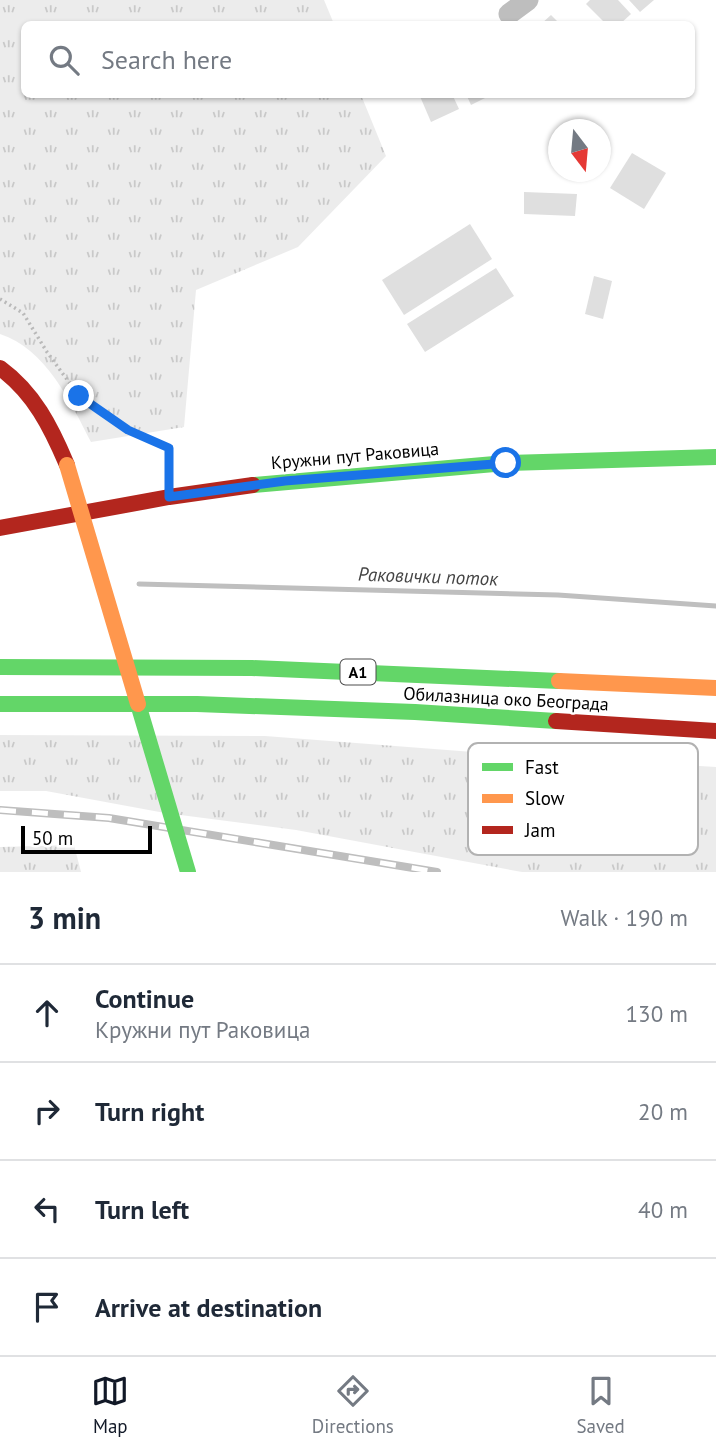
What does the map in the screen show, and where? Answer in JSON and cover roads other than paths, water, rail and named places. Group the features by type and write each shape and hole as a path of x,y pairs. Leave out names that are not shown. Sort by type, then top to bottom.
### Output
{"main road":[{"path":"0,368 25,388 41,407 66,465 188,872"},
{"name":"Кружни пут Раковица","path":"0,528 169,497 285,481 417,469 604,459 716,457"},
{"name":"Обилазница око Београда","path":"0,667 251,668 716,688"},
{"name":"Обилазница око Београда","path":"0,704 197,704 374,710 716,731"}],"street":[{"path":"509,14 528,0"}],"waterway":[{"name":"Раковички поток","path":"139,584 558,595 716,606"}],"railway":[{"path":"0,810 109,818 437,872"}]}
